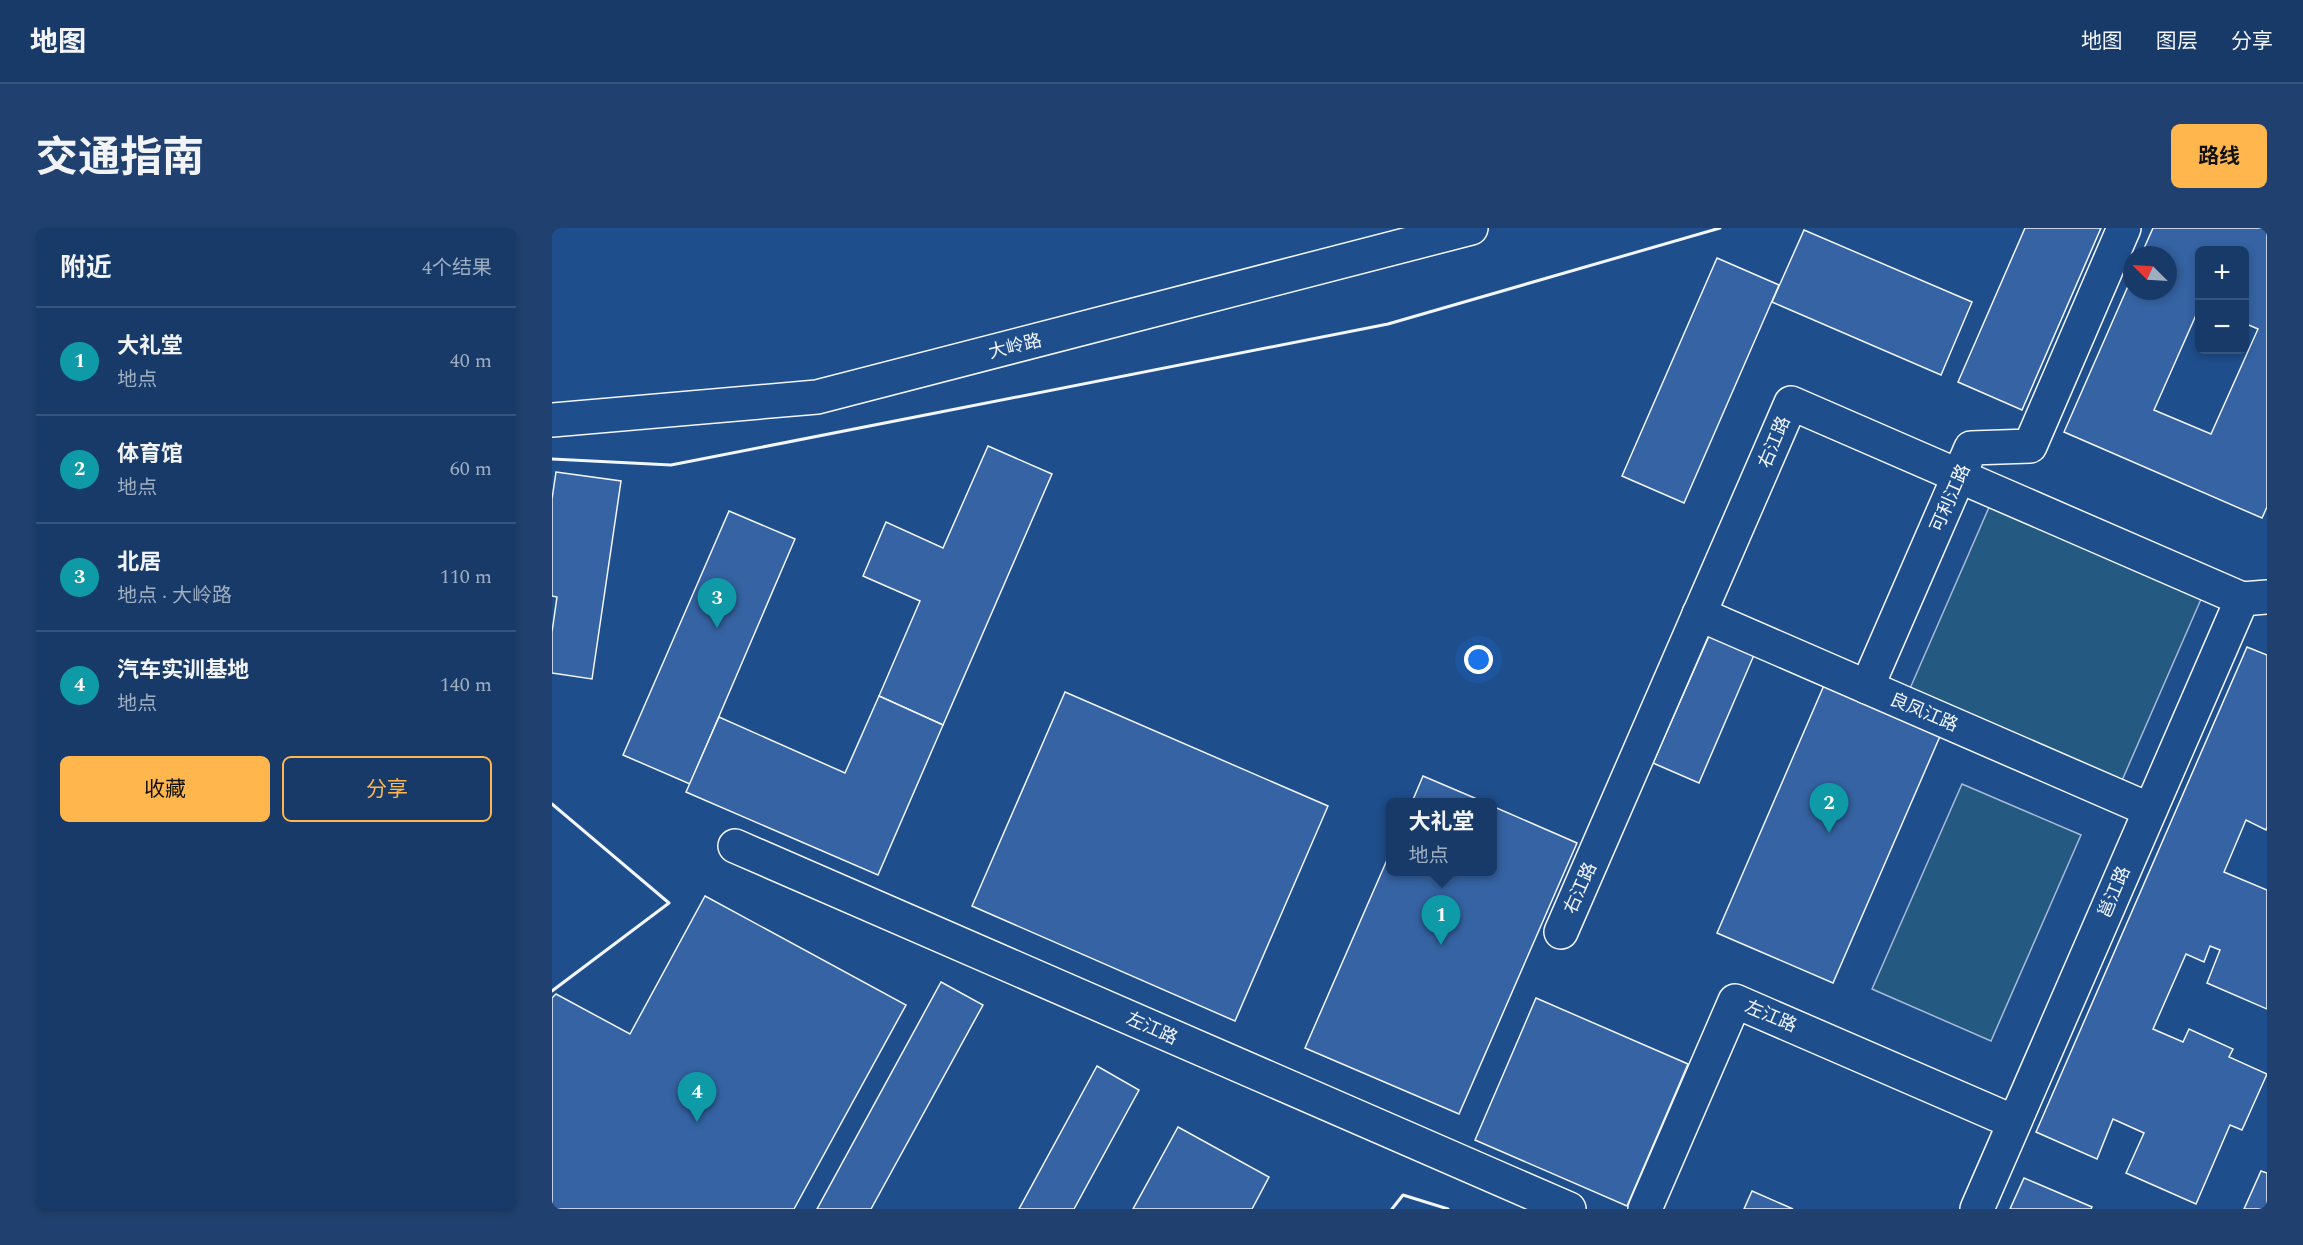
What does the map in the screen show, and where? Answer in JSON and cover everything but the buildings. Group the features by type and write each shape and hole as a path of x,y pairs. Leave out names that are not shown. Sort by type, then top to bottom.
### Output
{"street":[{"name":"大岭路","path":"552,420 817,397 1471,228"},
{"name":"可利江路","path":"1868,687 1971,448 2030,446 2124,228"},
{"name":"右江路","path":"1561,932 1791,403 1959,476 2254,598"},
{"name":"邕江路","path":"1977,1209 2150,810 2254,598"},
{"name":"良凤江路","path":"1699,614 2150,810"},
{"name":"左江路","path":"735,846 1569,1209"},
{"name":"左江路","path":"1645,1209 1735,1001 2014,1122"}],"shaded area":[{"path":"1990,505 2202,597 2120,785 1908,693"},
{"path":"1962,784 2081,835 1991,1041 1872,989"}],"wall":[{"path":"552,459 671,465 1388,324 1720,228"},
{"path":"552,804 669,903 552,991"},
{"path":"1392,1209 1403,1195 1448,1209"}],"place":[{"name":"北居","path":"717,628"},
{"name":"体育馆","path":"1829,833"},
{"name":"大礼堂","path":"1441,945"},
{"name":"汽车实训基地","path":"697,1122"}]}
